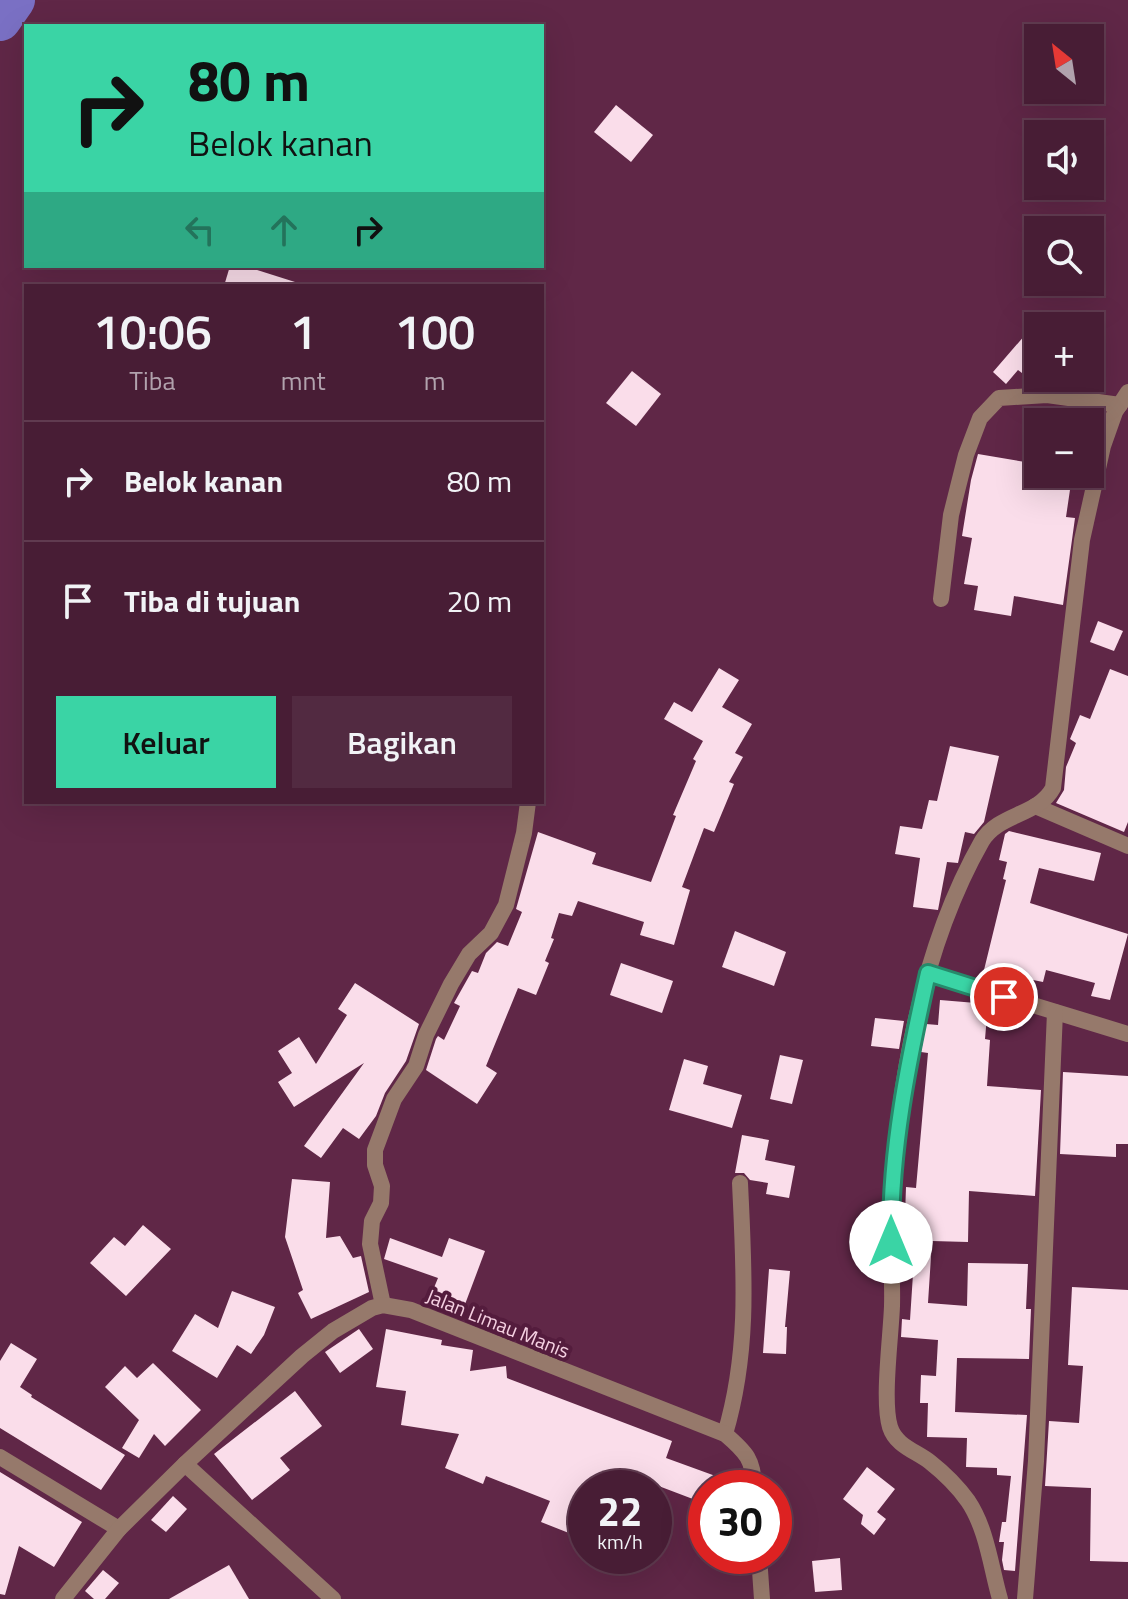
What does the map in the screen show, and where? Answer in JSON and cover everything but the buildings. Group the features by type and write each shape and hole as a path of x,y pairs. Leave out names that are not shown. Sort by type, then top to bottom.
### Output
{"street":[{"path":"941,599 951,515 966,455 980,418 989,408 999,398 1047,395 1124,398 1103,446 1082,540 1056,778 1049,796 997,824 984,838 953,901 928,973 906,1077 895,1156 890,1213 890,1428 896,1439 928,1461 968,1501 979,1521 1000,1599"},
{"path":"63,1599 119,1529 185,1464 333,1331 372,1308 383,1305 370,1244 372,1221 381,1203 382,1186 375,1165 375,1150 394,1099 416,1066 426,1035 451,984 469,954 491,933 506,905 524,833 528,804"},
{"path":"1035,806 1128,846"},
{"path":"928,973 1128,1034"},
{"path":"1025,1599 1036,1461 1055,1012"},
{"path":"725,1434 737,1394 745,1301 740,1183"},
{"name":"Jalan Limau Manis","path":"383,1305 411,1310 725,1434 746,1453 753,1470"},
{"path":"0,1457 119,1529"},
{"path":"185,1464 333,1599"},
{"path":"760,1574 762,1599"}],"waterway":[{"path":"0,20 14,0"}],"route":[{"path":"891,1242 892,1184 901,1104 928,973 1004,997"}]}
